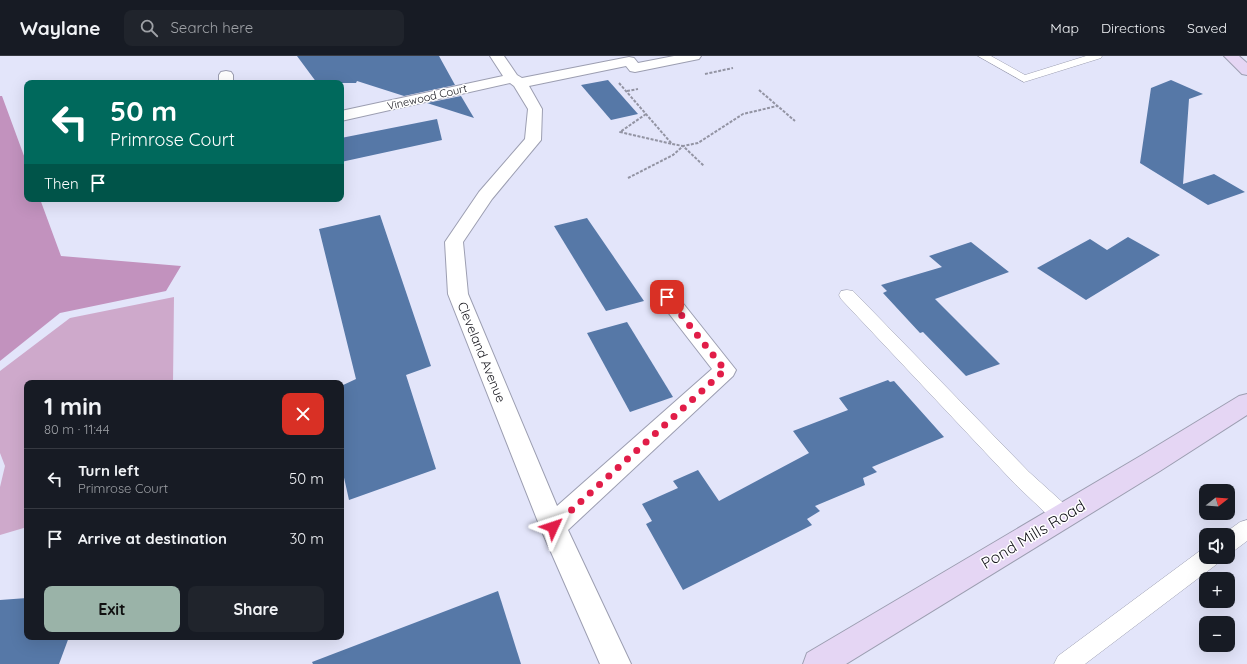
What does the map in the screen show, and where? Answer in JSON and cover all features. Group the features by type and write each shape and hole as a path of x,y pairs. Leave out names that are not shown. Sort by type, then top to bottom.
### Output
{"main road":[{"path":"1231,56 1247,71"},
{"name":"Pond Mills Road","path":"818,664 1247,403"}],"street":[{"name":"Cleveland Avenue","path":"497,56 535,109 533,140 485,196 454,242 458,294 553,527 616,664"},
{"name":"Vinewood Court","path":"344,115 516,81 604,66 626,59 635,68 694,56"},
{"path":"553,527 725,370 667,297"}],"lane":[{"path":"983,56 1024,78 1097,56"},
{"path":"847,295 1022,478 1063,516"},
{"path":"1235,538 1247,529"},
{"path":"1066,664 1200,564"}],"path":[{"path":"604,66 672,144"},
{"path":"759,90 795,121"},
{"path":"646,114 620,132 683,146 698,143 743,114 777,106"},
{"path":"683,146 704,166"},
{"path":"628,178 673,155 683,146"}],"shaded area":[{"path":"0,96 2,96 24,156 24,202 41,202 61,256 181,266 166,291 60,313 0,361"},
{"path":"174,297 173,380 24,380 24,528 0,535 0,487 5,466 0,453 0,371 70,318"}],"building":[{"path":"297,56 439,56 455,85 404,96 357,81 356,83 344,83 344,80 315,80"},
{"path":"608,80 638,114 611,120 581,85"},
{"path":"1171,80 1203,94 1189,99 1183,184 1214,174 1245,192 1208,205 1140,163 1151,88"},
{"path":"461,96 474,118 427,103"},
{"path":"437,119 442,140 344,161 344,137"},
{"path":"380,215 431,366 406,375 436,469 349,500 344,478 344,385 356,379 319,229"},
{"path":"587,218 644,301 606,311 554,226"},
{"path":"1128,237 1160,255 1086,300 1037,268 1090,239 1107,250"},
{"path":"971,242 1009,272 935,299 1000,364 966,376 923,332 920,333 883,293 887,291 881,285 942,267 929,256"},
{"path":"627,322 673,397 630,412 587,333"},
{"path":"888,380 890,382 894,381 944,437 872,467 877,472 863,478 865,485 815,506 820,511 807,519 812,525 683,590 646,524 652,521 642,504 678,488 673,481 698,470 719,501 809,453 793,431 848,410 839,398"},
{"path":"498,591 521,664 313,664 312,662"},
{"path":"24,598 24,640 68,640 59,664 0,664 0,600"}],"route":[{"path":"553,527 725,370 667,297"}]}
